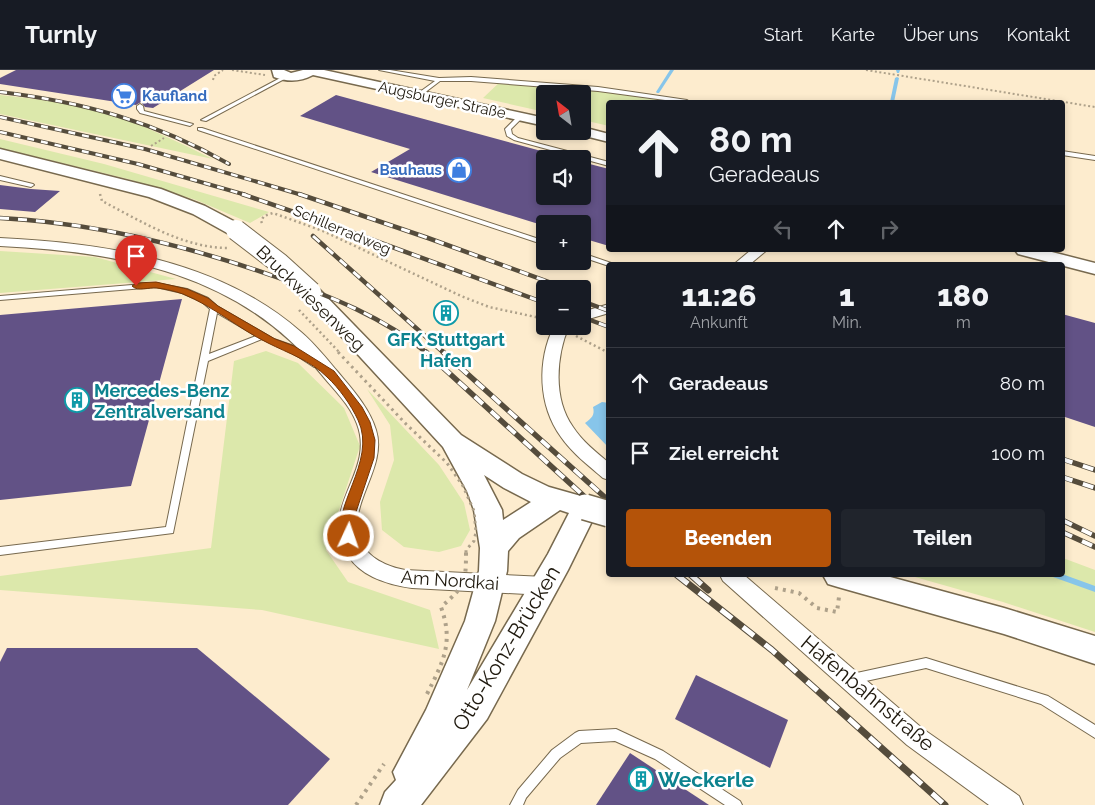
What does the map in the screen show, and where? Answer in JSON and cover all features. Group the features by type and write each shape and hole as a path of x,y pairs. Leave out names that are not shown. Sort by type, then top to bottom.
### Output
{"main road":[{"name":"Bruckwiesenweg","path":"0,154 155,194 199,210 231,239 280,263 311,292 452,441 513,481 542,495 556,499"},
{"name":"Otto-Konz-Brücken","path":"398,805 450,701 480,621 478,583 494,548 488,510 480,491 452,441"},
{"path":"494,548 509,530 556,499 597,510"},
{"name":"Otto-Konz-Brücken","path":"392,805 450,701 545,586 597,510"},
{"path":"844,577 1004,621 1095,650"}],"street":[{"name":"Augsburger Straße","path":"278,74 300,76 311,71 536,120"},
{"path":"591,133 606,137"},
{"name":"Am Nordkai","path":"0,242 57,245 104,251 186,272 238,296 283,325 309,348 358,409 365,422 370,440 368,458 347,526 352,546 368,564 394,576 409,579 545,586"},
{"path":"744,262 757,252"},
{"path":"1031,252 1095,270"},
{"path":"591,314 606,309"},
{"path":"558,335 552,346 551,398 558,417 569,435 606,470"},
{"name":"Hafenbahnstraße","path":"733,577 915,737 1010,805"}],"lane":[{"path":"381,70 439,80 487,80 598,88 674,100"},
{"path":"140,106 142,112 190,124 204,120 268,88 278,74"},
{"path":"419,94 439,80"},
{"path":"166,110 174,121"},
{"path":"520,117 508,129 509,134 516,139 606,163"},
{"path":"200,128 208,124 204,120"},
{"path":"190,124 188,126 191,128 200,128 536,240"},
{"path":"1065,153 1095,158"},
{"path":"0,178 31,185"},
{"path":"591,258 606,263"},
{"path":"0,298 156,285 184,291 205,300 214,308 263,336 291,348 330,374"},
{"path":"0,551 170,530 214,308"},
{"path":"204,359 263,336"},
{"path":"850,679 926,663 1044,700 1095,732"},
{"path":"516,805 522,794 556,754 579,737 616,735 658,755 736,805"}],"path":[{"path":"213,80 214,76 223,70"},
{"path":"232,70 278,74"},
{"path":"252,73 257,70"},
{"path":"866,70 1052,100"},
{"path":"1065,102 1095,107"},
{"path":"150,146 164,138"},
{"path":"100,193 102,201 150,225 215,250 231,239 236,251"},
{"name":"Schillerradweg","path":"264,227 261,221 264,216 273,213 323,231 461,296 489,307 536,317"},
{"path":"296,307 406,424 447,463 463,486 474,511 476,532 474,541 466,550 478,583 462,589 441,607 448,621 447,654 450,701"},
{"path":"581,339 606,352"},
{"path":"733,577 799,593 817,608 837,612 840,577"}],"green space":[{"path":"502,80 549,85 536,85 536,110 483,98"},
{"path":"591,90 669,100 606,100 606,125 591,122"},
{"path":"0,95 67,104 107,113 148,128 213,159 0,114"},
{"path":"0,139 104,164 269,212 250,223 196,200 128,179 0,148"},
{"path":"0,251 95,257 176,279 0,293"},
{"path":"266,351 298,363 344,408 360,446 326,550 348,582 430,610 439,649 262,610 0,590 0,576 211,548 234,361"},
{"path":"367,389 439,465 464,503 470,530 461,546 439,552 404,547 382,530 380,502 394,460 390,425"},
{"path":"1065,559 1095,570 1095,632 1003,602 915,577 1065,577"}],"water":[{"path":"602,402 606,403 606,445 585,423 594,412 593,407"}],"building":[{"name":"Kaufland","path":"16,70 214,70 153,108 145,107 141,102 136,105 0,84 0,78"},
{"name":"Bauhaus","path":"336,95 538,150 536,150 536,205 591,205 591,164 606,168 606,245 591,241 591,215 536,215 536,223 371,172 410,149 300,116"},
{"path":"0,185 60,191 35,212 0,209"},
{"name":"Mercedes-Benz Zentralversand","path":"182,299 131,486 0,500 0,315"},
{"path":"1065,315 1095,323 1095,427 1065,417"},
{"path":"7,648 197,648 330,759 288,805 0,805 0,662"},
{"path":"696,675 788,720 770,768 675,719"},
{"name":"Weckerle","path":"630,753 709,805 596,805"}],"waterway":[{"path":"658,92 672,70"},
{"path":"892,100 897,78"},
{"path":"1062,577 1095,589"}],"railway":[{"path":"0,92 61,102 118,116 174,136 229,164"},
{"path":"0,117 145,149 302,195"},
{"path":"0,132 138,164 246,195"},
{"path":"242,194 536,300"},
{"path":"302,195 543,280"},
{"path":"0,218 105,230 140,237 242,265 316,292 374,318 427,353"},
{"path":"313,236 444,353"},
{"path":"591,304 606,310"},
{"path":"591,320 606,326"},
{"path":"426,352 606,516"},
{"path":"443,352 606,498"},
{"path":"1065,460 1095,470"},
{"path":"1065,478 1095,488"},
{"path":"1065,521 1095,536"},
{"path":"1065,533 1095,547"},
{"path":"680,577 772,650 945,805"},
{"path":"693,577 708,590"}],"place":[{"name":"Kaufland","path":"124,96"},
{"name":"Bauhaus","path":"459,170"},
{"name":"GFK Stuttgart Hafen","path":"446,313"},
{"name":"Mercedes-Benz Zentralversand","path":"77,400"},
{"name":"Weckerle","path":"641,779"}],"route":[{"path":"136,286 156,285 184,291 205,300 214,308 272,341 291,348 330,374 358,409 365,422 370,440 368,458 349,515 347,526 349,536"}]}
